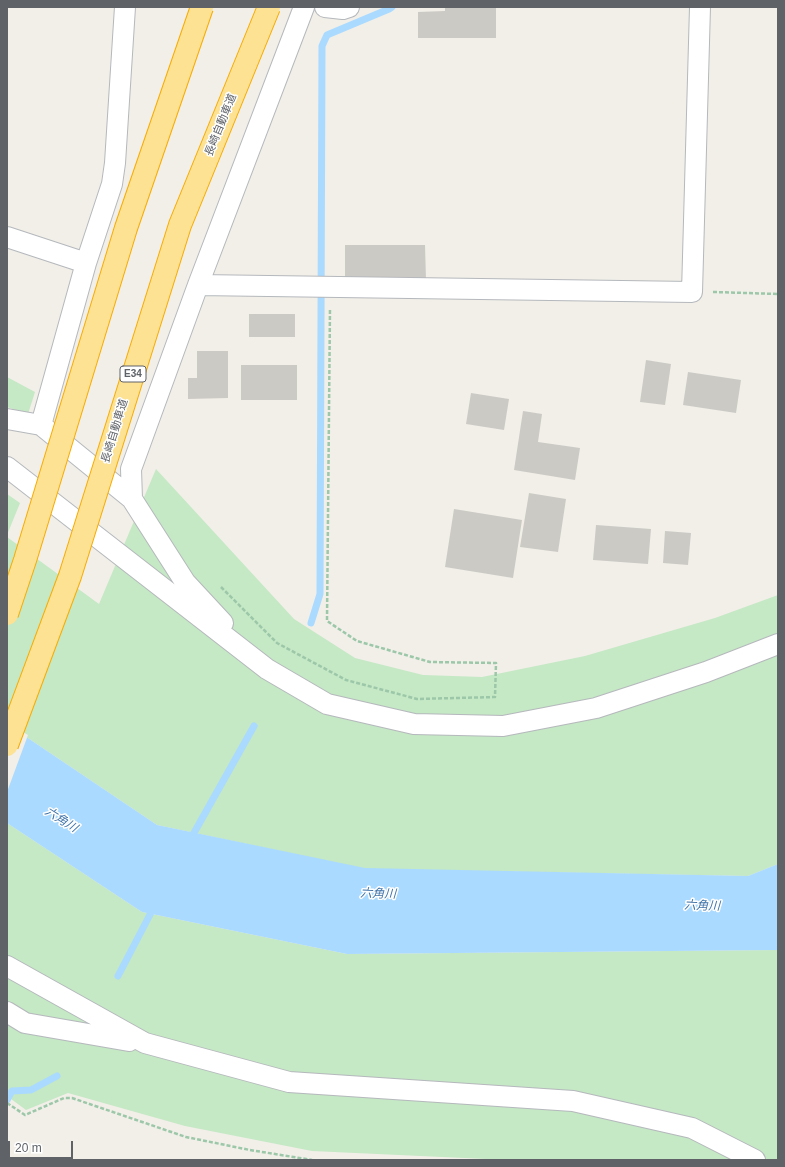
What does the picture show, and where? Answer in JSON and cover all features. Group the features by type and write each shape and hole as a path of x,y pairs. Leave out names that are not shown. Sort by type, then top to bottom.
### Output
{"highway":[{"path":"7,614 25,560 126,228 202,7"},
{"name":"長崎自動車道","path":"7,745 70,576 180,225 269,7"}],"street":[{"path":"42,425 86,263 112,184 115,163 125,7"},
{"path":"132,499 131,469 198,285 304,7"},
{"path":"325,7 343,9 349,7"},
{"path":"198,285 692,292 700,7"},
{"path":"7,237 86,263"},
{"path":"7,419 42,425 132,499 185,582 267,669"},
{"path":"7,466 267,669 327,704 414,724 504,726 596,708 706,672 778,644"},
{"path":"7,966 145,1043"},
{"path":"7,1012 25,1023 145,1043 289,1082 573,1101 692,1128 755,1160"}],"path":[{"path":"216,582 277,642 346,680 417,699 495,697 496,663 430,662 357,641 327,620 321,287"},
{"path":"692,292 778,294"},
{"path":"7,1103 25,1116 64,1098 72,1098 186,1137 250,1150 312,1160"}],"green space":[{"path":"7,377 35,392 28,414 7,407"},
{"path":"156,469 294,619 355,658 423,675 482,677 585,656 715,618 778,595 778,864 748,876 365,869 157,825 7,724 7,537 99,604"},
{"path":"7,494 20,503 7,535"},
{"path":"7,823 142,912 347,954 778,950 778,1160 508,1160 312,1151 185,1126 68,1093 26,1110 7,1096"}],"water":[{"name":"六角川","path":"7,724 157,825 365,868 748,876 778,864 778,950 347,954 142,912 7,823"}],"pier":[{"path":"7,722 28,735 7,792"}],"building":[{"path":"445,7 496,7 496,38 418,38 418,12 445,11"},
{"path":"345,245 425,245 426,280 345,281"},
{"path":"249,314 295,314 295,337 249,337"},
{"path":"197,351 228,351 228,398 188,399 188,378 197,378"},
{"path":"646,360 671,364 665,405 640,402"},
{"path":"241,365 297,365 297,400 241,400"},
{"path":"688,372 741,380 736,413 683,405"},
{"path":"471,393 509,399 504,430 466,424"},
{"path":"523,411 542,414 538,442 580,448 575,480 514,470"},
{"path":"529,493 566,499 558,552 520,547"},
{"path":"454,509 522,520 513,578 445,567"},
{"path":"596,525 651,529 648,564 593,560"},
{"path":"665,531 691,533 688,565 663,563"}],"waterway":[{"path":"311,623 320,594 322,46 327,35 392,7"},
{"path":"190,840 254,726"},
{"path":"118,976 155,905"},
{"path":"7,1100 12,1091 31,1090 57,1076"}]}
